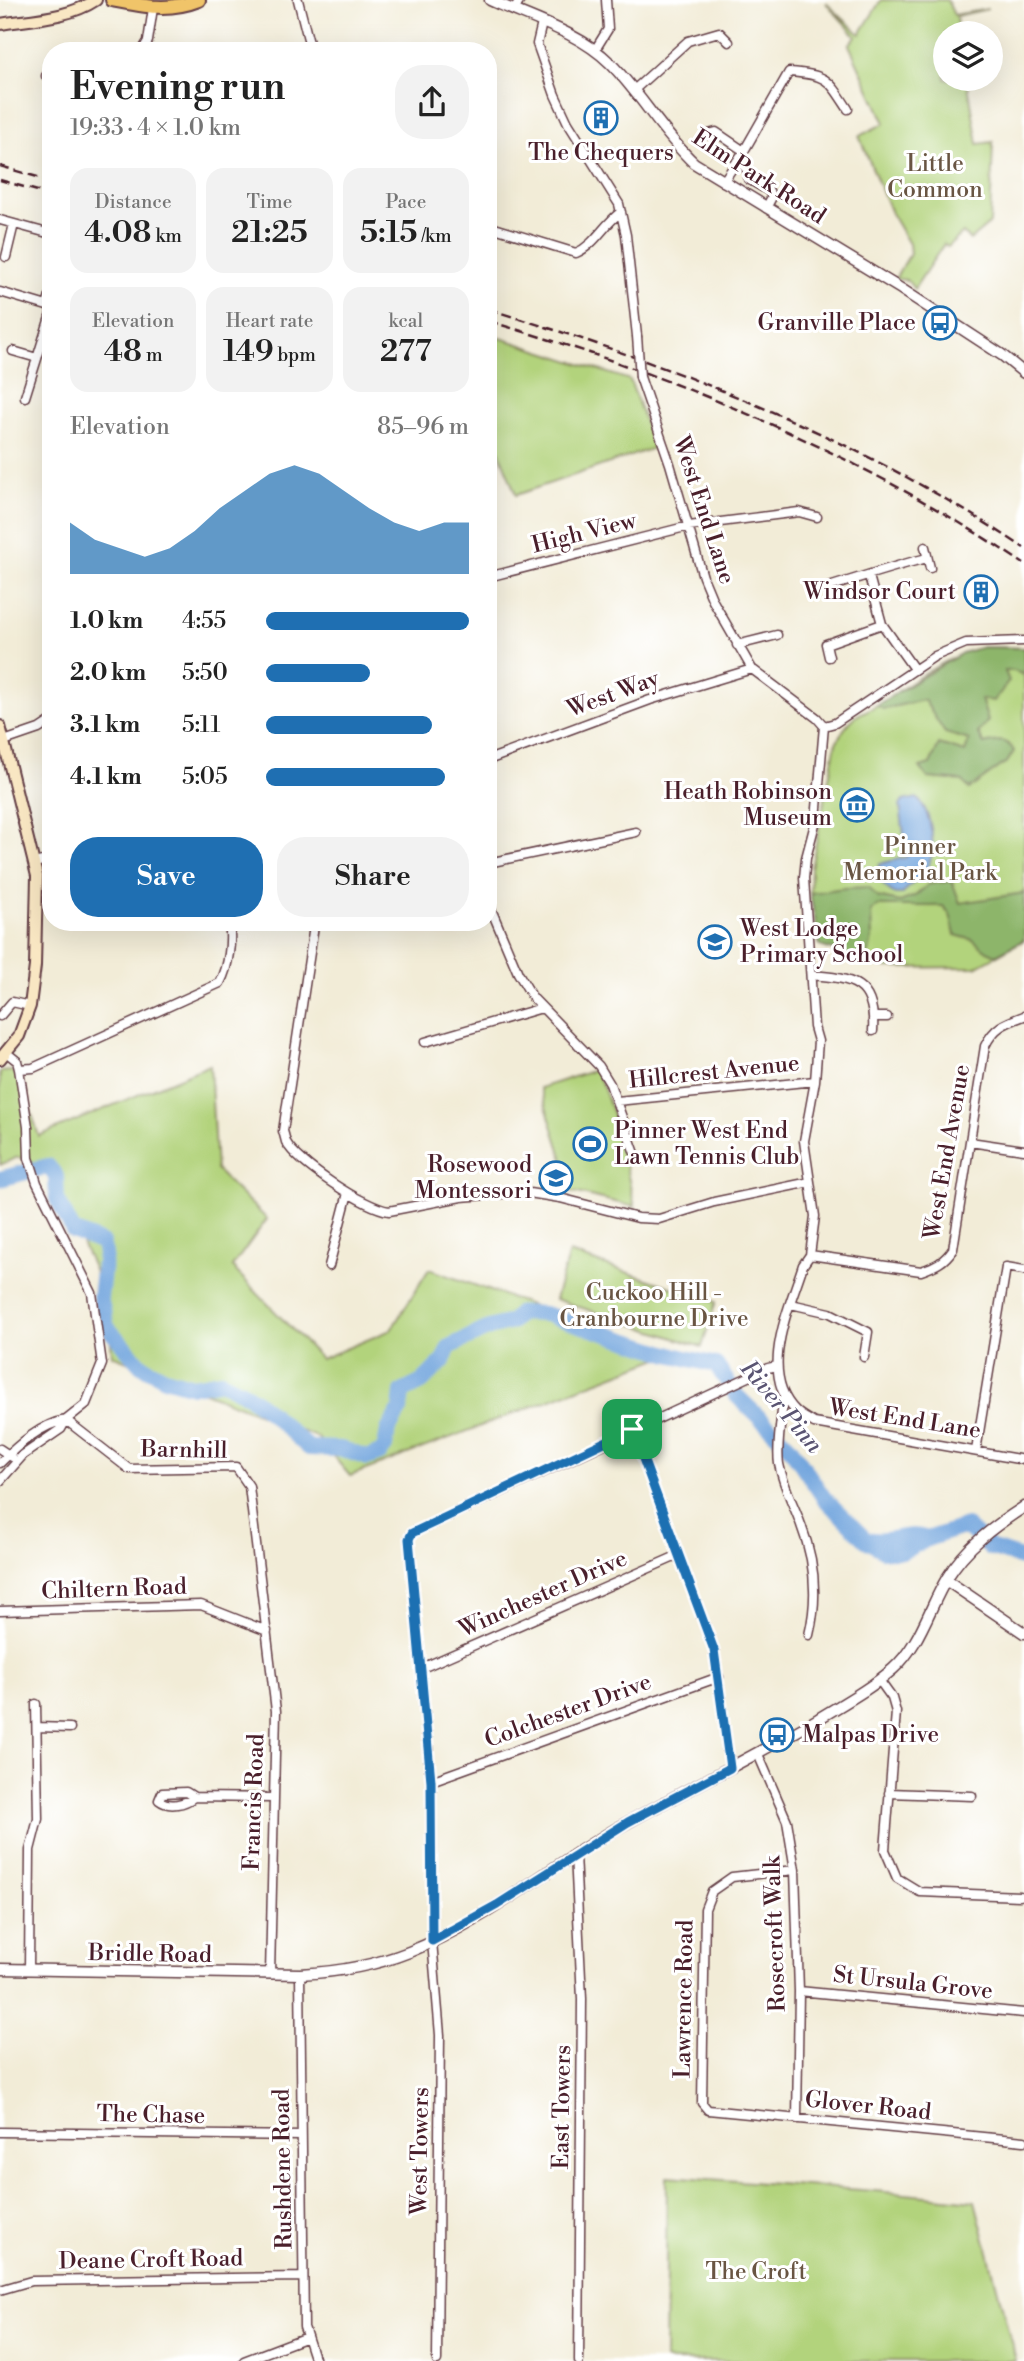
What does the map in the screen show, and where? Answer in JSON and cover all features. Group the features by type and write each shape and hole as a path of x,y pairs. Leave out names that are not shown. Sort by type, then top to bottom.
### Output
{"main road":[{"path":"0,24 58,15 86,7 96,0"},
{"path":"112,0 153,8 174,7 199,0"},
{"path":"0,726 37,876 35,966 30,1006 19,1037 4,1056"}],"street":[{"path":"298,0 309,42"},
{"name":"Elm Park Road","path":"490,0 595,50 634,90 674,145 694,163 901,289 1002,355 1024,373"},
{"path":"514,11 520,0"},
{"path":"595,50 608,29 606,0"},
{"path":"147,42 153,8"},
{"name":"West End Lane","path":"542,23 537,44 555,95 568,123 619,204 626,235 640,377 703,577 713,601 752,669 824,726"},
{"path":"634,90 688,41 719,32 729,42"},
{"path":"723,182 789,72 827,79 848,109"},
{"path":"705,135 716,132 744,151"},
{"path":"737,161 750,172 748,179 769,191 772,197 766,208"},
{"path":"497,229 576,253 586,249 621,212"},
{"path":"0,220 42,232"},
{"path":"6,257 14,224"},
{"path":"0,292 42,306"},
{"path":"25,397 42,339"},
{"path":"13,351 37,358"},
{"name":"High View","path":"497,575 689,526 799,512 817,517"},
{"path":"925,547 930,568"},
{"path":"820,590 869,576 884,568 927,558"},
{"path":"869,576 882,624 914,668"},
{"path":"829,657 826,644 882,624"},
{"path":"737,645 777,635"},
{"path":"809,1635 815,1610 816,1588 802,1525 786,1492 778,1460 784,1395 777,1366 791,1304 803,1265 810,1255 815,1216 804,1141 815,1080 818,1041 814,1027 804,878 816,820 824,726 835,723 935,656 966,643 1024,641"},
{"name":"West Way","path":"497,757 650,700 752,669"},
{"path":"4,741 42,727"},
{"path":"497,861 636,832"},
{"path":"34,863 42,861"},
{"path":"497,923 518,973 542,1008 599,1066 617,1101 637,1159"},
{"path":"19,1069 33,1068 220,983 225,973 230,931"},
{"path":"313,931 284,1131 286,1143 308,1165 348,1193 377,1209 389,1211 461,1197 523,1192 560,1198 638,1218 659,1219 714,1202 810,1182"},
{"path":"811,975 841,977 856,982 869,1001 874,1017 873,1031"},
{"path":"0,1016 12,1002 30,1006"},
{"path":"425,1042 542,1008"},
{"name":"West End Avenue","path":"810,1255 921,1271 936,1266 947,1258 953,1248 985,1046 991,1032 1000,1025 1024,1016"},
{"path":"874,1017 887,1017"},
{"path":"0,1481 16,1462 61,1429 66,1420 86,1404 102,1364 92,1293 37,1183 29,1158 28,1127 17,1061 4,1056"},
{"name":"Hillcrest Avenue","path":"617,1101 815,1080"},
{"path":"970,1142 1024,1150"},
{"path":"330,1266 348,1193"},
{"path":"976,1451 1006,1267 1024,1270"},
{"path":"791,1304 830,1313 868,1332 864,1357"},
{"path":"730,1768 714,1650 632,1429 725,1386 777,1366"},
{"name":"West End Lane","path":"784,1395 796,1411 814,1423 1021,1458"},
{"path":"0,1463 18,1445 55,1422 66,1420"},
{"name":"Barnhill","path":"66,1420 129,1469 236,1467 249,1486 267,1631"},
{"name":"West Towers","path":"437,2361 440,2035 432,1941 431,1781 409,1539 412,1533 632,1429"},
{"path":"1021,1458 1024,1448"},
{"path":"0,1449 16,1462"},
{"name":"Bridle Road","path":"0,1969 300,1974 360,1967 408,1952 497,1905 628,1822 758,1754 879,1680 896,1667 908,1652 946,1580 974,1543 1024,1507"},
{"name":"Winchester Drive","path":"422,1668 679,1555"},
{"path":"946,1580 1024,1633"},
{"name":"Chiltern Road","path":"0,1611 201,1605 267,1631"},
{"name":"Francis Road","path":"267,1631 276,1711 270,1975"},
{"name":"Colchester Drive","path":"431,1781 719,1678"},
{"path":"879,1680 892,1698 896,1712 885,1850 897,1878 920,1892 1020,1896"},
{"path":"29,1970 30,1850 38,1819 36,1704"},
{"path":"37,1727 70,1728"},
{"name":"Rosecroft Walk","path":"758,1754 788,1821 795,1870 799,1991 797,2119"},
{"path":"889,1793 972,1796"},
{"path":"194,1797 274,1798"},
{"name":"East Towers","path":"575,1854 582,1999 579,2361"},
{"name":"Lawrence Road","path":"708,2110 702,2103 705,1909 712,1891 732,1877 795,1870"},
{"name":"Rushdene Road","path":"300,1974 304,2327 315,2361"},
{"name":"St Ursula Grove","path":"799,1991 1024,2013"},
{"name":"Glover Road","path":"708,2110 1024,2141"},
{"name":"The Chase","path":"0,2132 301,2136"},
{"name":"Deane Croft Road","path":"0,2290 31,2281 303,2277"},
{"path":"244,2361 307,2337"}],"green space":[{"name":"Little Common","path":"881,0 947,0 954,15 988,9 956,16 957,21 933,21 933,91 969,91 978,144 993,142 990,223 970,240 963,233 948,247 944,244 914,289 907,280 895,279 910,254 909,244 891,213 859,136 885,123 849,45 856,36 826,3 860,34"},
{"path":"497,337 630,380 654,448 516,495 497,445"},
{"name":"Pinner Memorial Park","path":"983,647 1024,648 1024,940 976,967 887,968 820,946 810,893 811,868 838,739 857,715 878,705 941,664"},
{"path":"983,647 1024,648 1024,675 1005,671 1009,681 994,701 981,699 988,721 978,733 984,744 1004,742 1014,751 1008,761 969,789 963,781 928,778 920,767 930,764 939,744 965,752 969,740 945,733 924,700 883,709 877,705 962,653"},
{"path":"952,881 960,903 1024,893 1024,940 996,955 973,940 955,935 950,914 943,906 877,906 871,912 872,938 867,961 820,946 810,893 869,887 877,897 900,902 915,896 929,884"},
{"path":"210,1065 216,1170 267,1219 232,1267 321,1359 391,1330 429,1269 669,1354 350,1476 317,1437 112,1355 107,1299 48,1167 18,1157 0,1165 0,1072 12,1071 20,1078 39,1136"},
{"name":"Pinner West End Lawn Tennis Club","path":"595,1070 614,1120 635,1207 569,1191 573,1177 568,1175 540,1088"},
{"name":"Cuckoo Hill - Cranbourne Drive","path":"569,1253 716,1302 702,1347 555,1299"},
{"name":"The Croft","path":"667,2176 975,2201 1016,2361 665,2359"}],"water":[{"path":"917,798 930,822 930,862 924,873 903,894 895,894 882,882 879,864 907,857 900,806 903,801"}],"waterway":[{"name":"River Pinn","path":"0,1179 48,1166 56,1176 57,1199 73,1231 102,1243 105,1253 100,1298 107,1327 141,1365 165,1378 193,1386 221,1381 243,1392 267,1410 309,1448 341,1449 367,1458 380,1453 385,1447 388,1430 400,1410 402,1392 422,1382 443,1361 449,1347 489,1328 511,1322 520,1313 545,1314 669,1354 716,1365 737,1396 790,1447 824,1498 866,1540 885,1551 903,1551 927,1539 966,1526 990,1548 1024,1559"},
{"path":"872,1540 913,1536 927,1539"}],"railway":[{"path":"0,166 42,178"},
{"path":"0,180 42,192"},
{"path":"497,312 697,381 832,439 962,508 1024,548"},
{"path":"497,324 629,367 766,422 898,487 1024,564"}],"place":[{"name":"The Chequers","path":"601,118"},
{"name":"Granville Place","path":"940,323"},
{"name":"Windsor Court","path":"981,592"},
{"name":"Heath Robinson Museum","path":"857,805"},
{"name":"West Lodge Primary School","path":"715,942"},
{"name":"Pinner West End Lawn Tennis Club","path":"590,1144"},
{"name":"Rosewood Montessori","path":"556,1178"},
{"name":"Malpas Drive","path":"777,1735"}],"route":[{"path":"632,1429 714,1650 730,1768 628,1822 497,1905 432,1941 431,1781 409,1539 412,1533 632,1429"}]}
